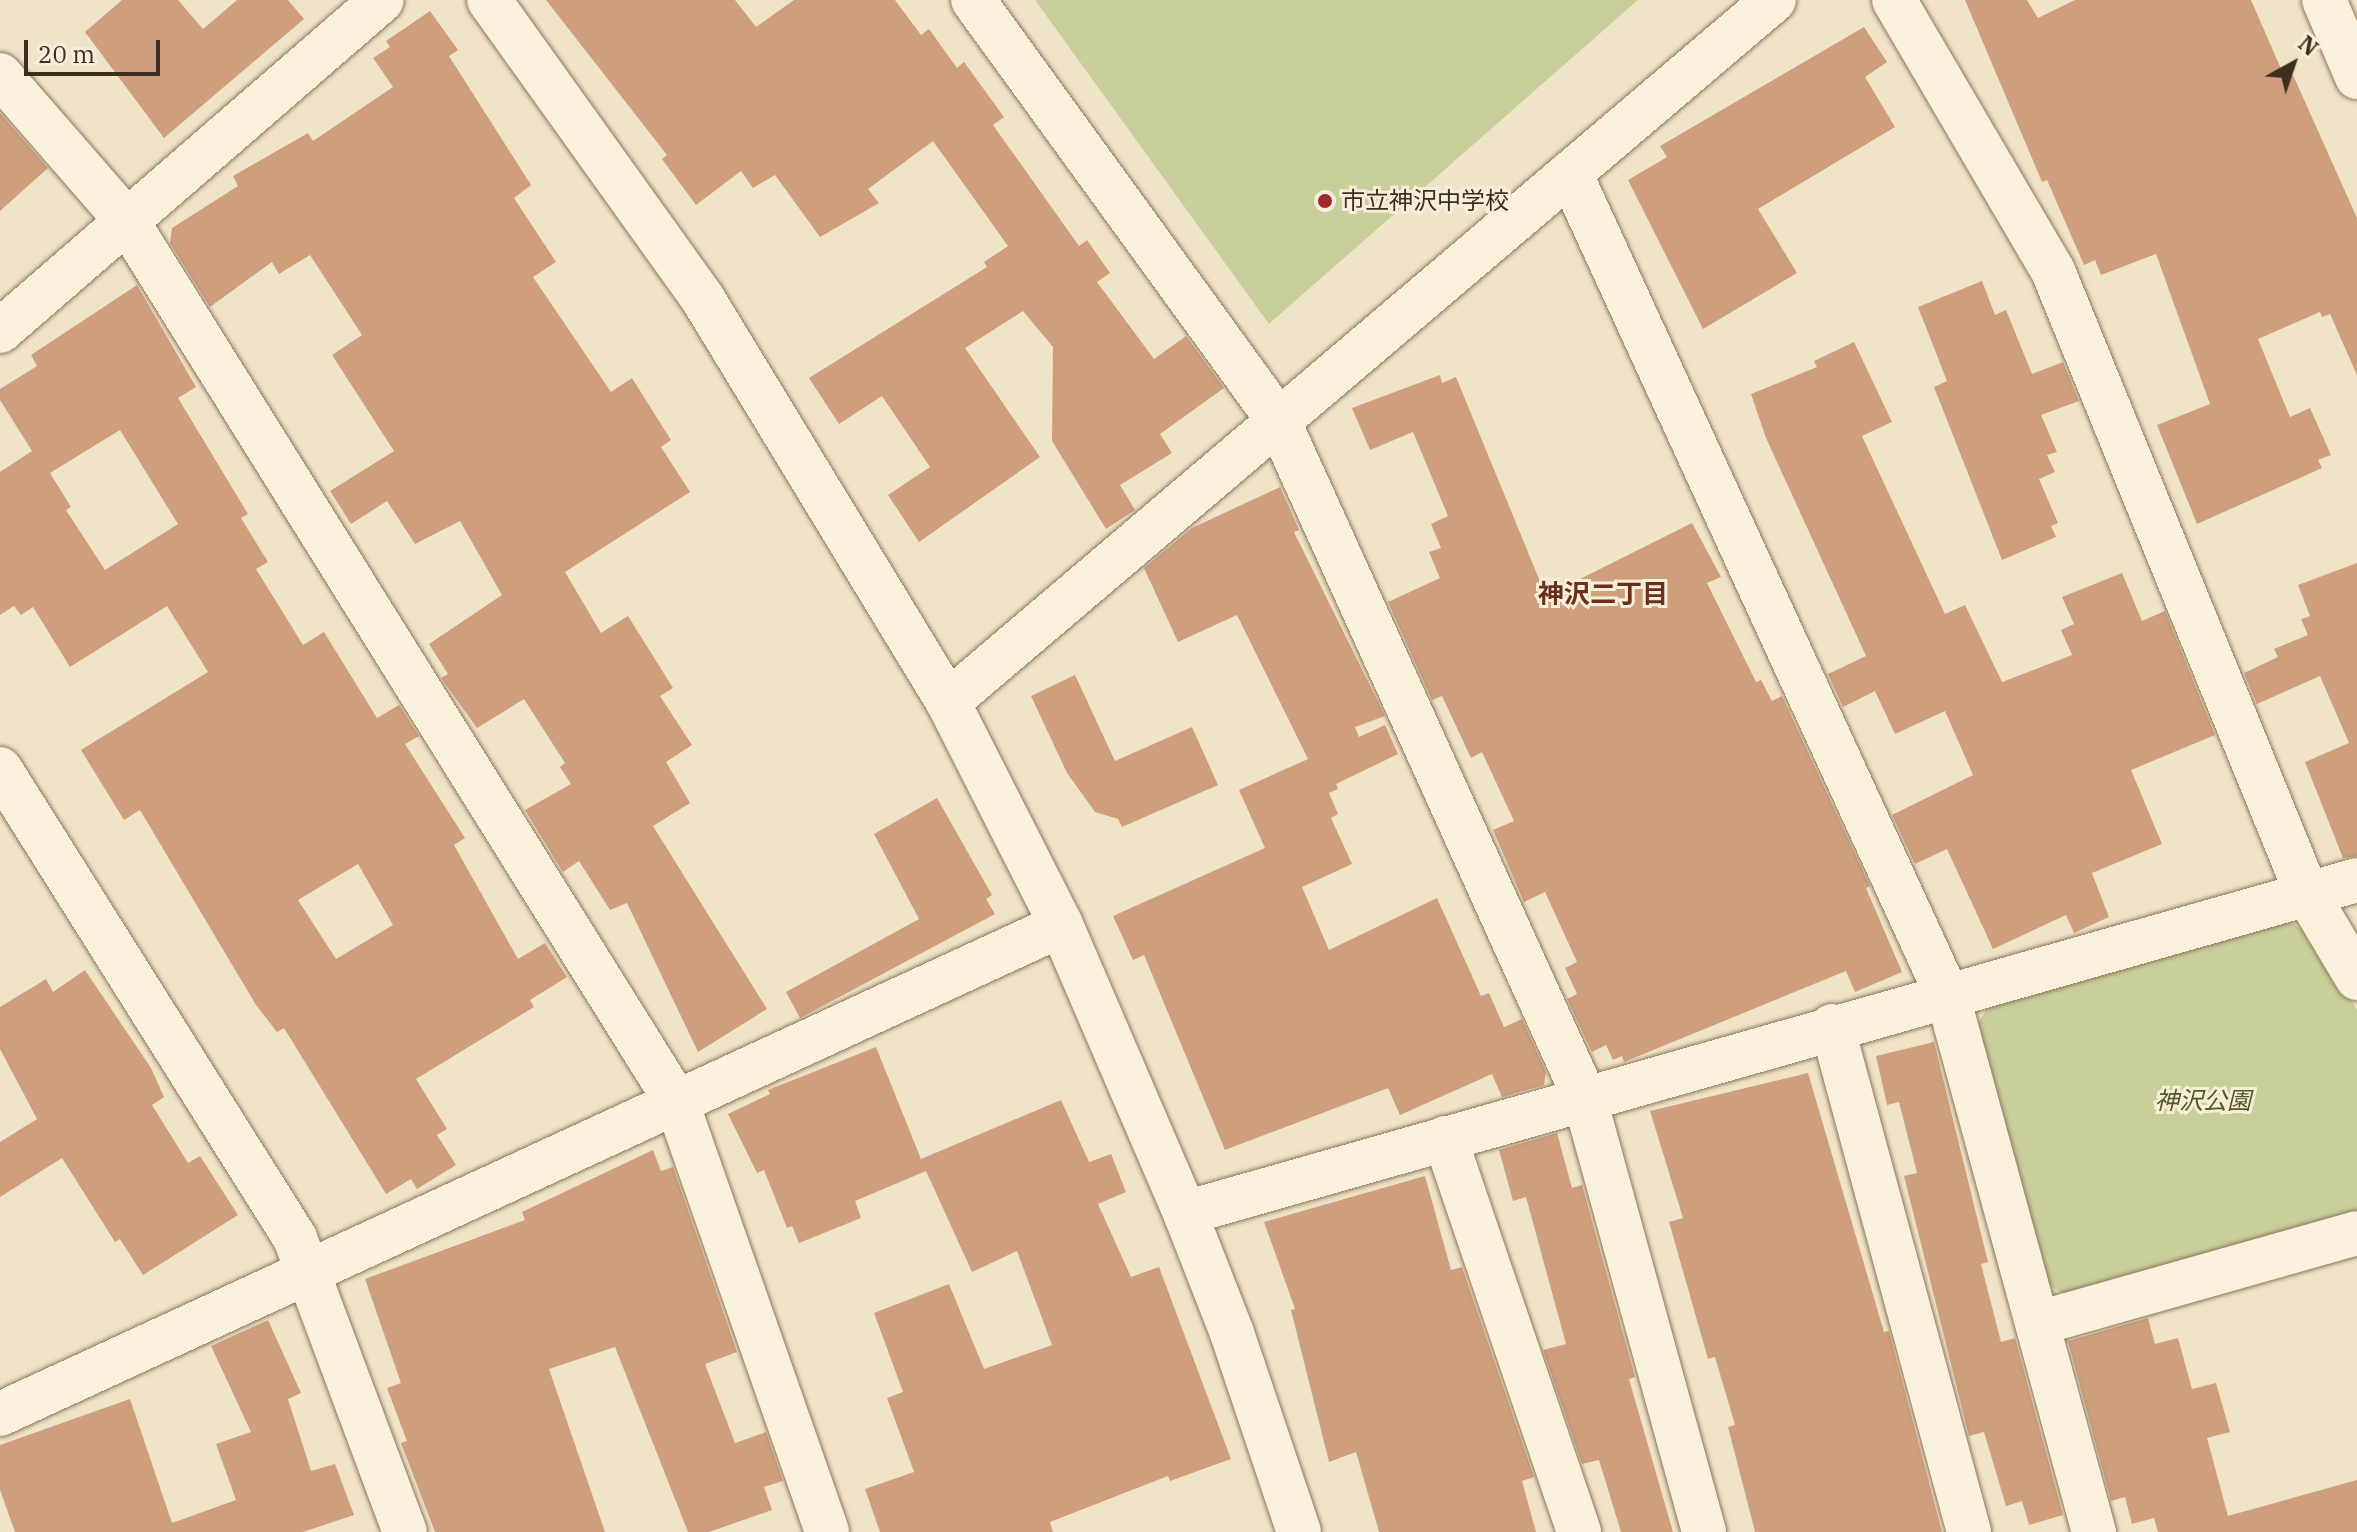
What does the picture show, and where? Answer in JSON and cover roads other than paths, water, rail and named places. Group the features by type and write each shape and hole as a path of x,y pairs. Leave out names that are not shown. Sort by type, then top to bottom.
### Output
{"street":[{"path":"0,331 382,0"},
{"path":"489,0 703,299 948,702 1061,925 1185,1213 1299,1532"},
{"path":"973,0 1278,420 1584,1096 1704,1532"},
{"path":"948,702 1774,0"},
{"path":"1894,0 2053,271 2307,894 2357,978"},
{"path":"2324,0 2357,77"},
{"path":"0,75 127,221 677,1103 827,1532"},
{"path":"1570,173 1948,997 2094,1532"},
{"path":"0,769 311,1272 405,1532"},
{"path":"1185,1213 1584,1096 1832,1026 1948,997 2357,880"},
{"path":"0,1414 1061,925"},
{"path":"1832,1026 1969,1532"},
{"path":"1445,1138 1579,1532"},
{"path":"2039,1323 2357,1233"}],"place":[{"name":"市立神沢中学校","path":"1325,201"}],"district":[{"name":"神沢二丁目","path":"1603,594"}],"park label":[{"name":"神沢公園","path":"2203,1101"}]}
